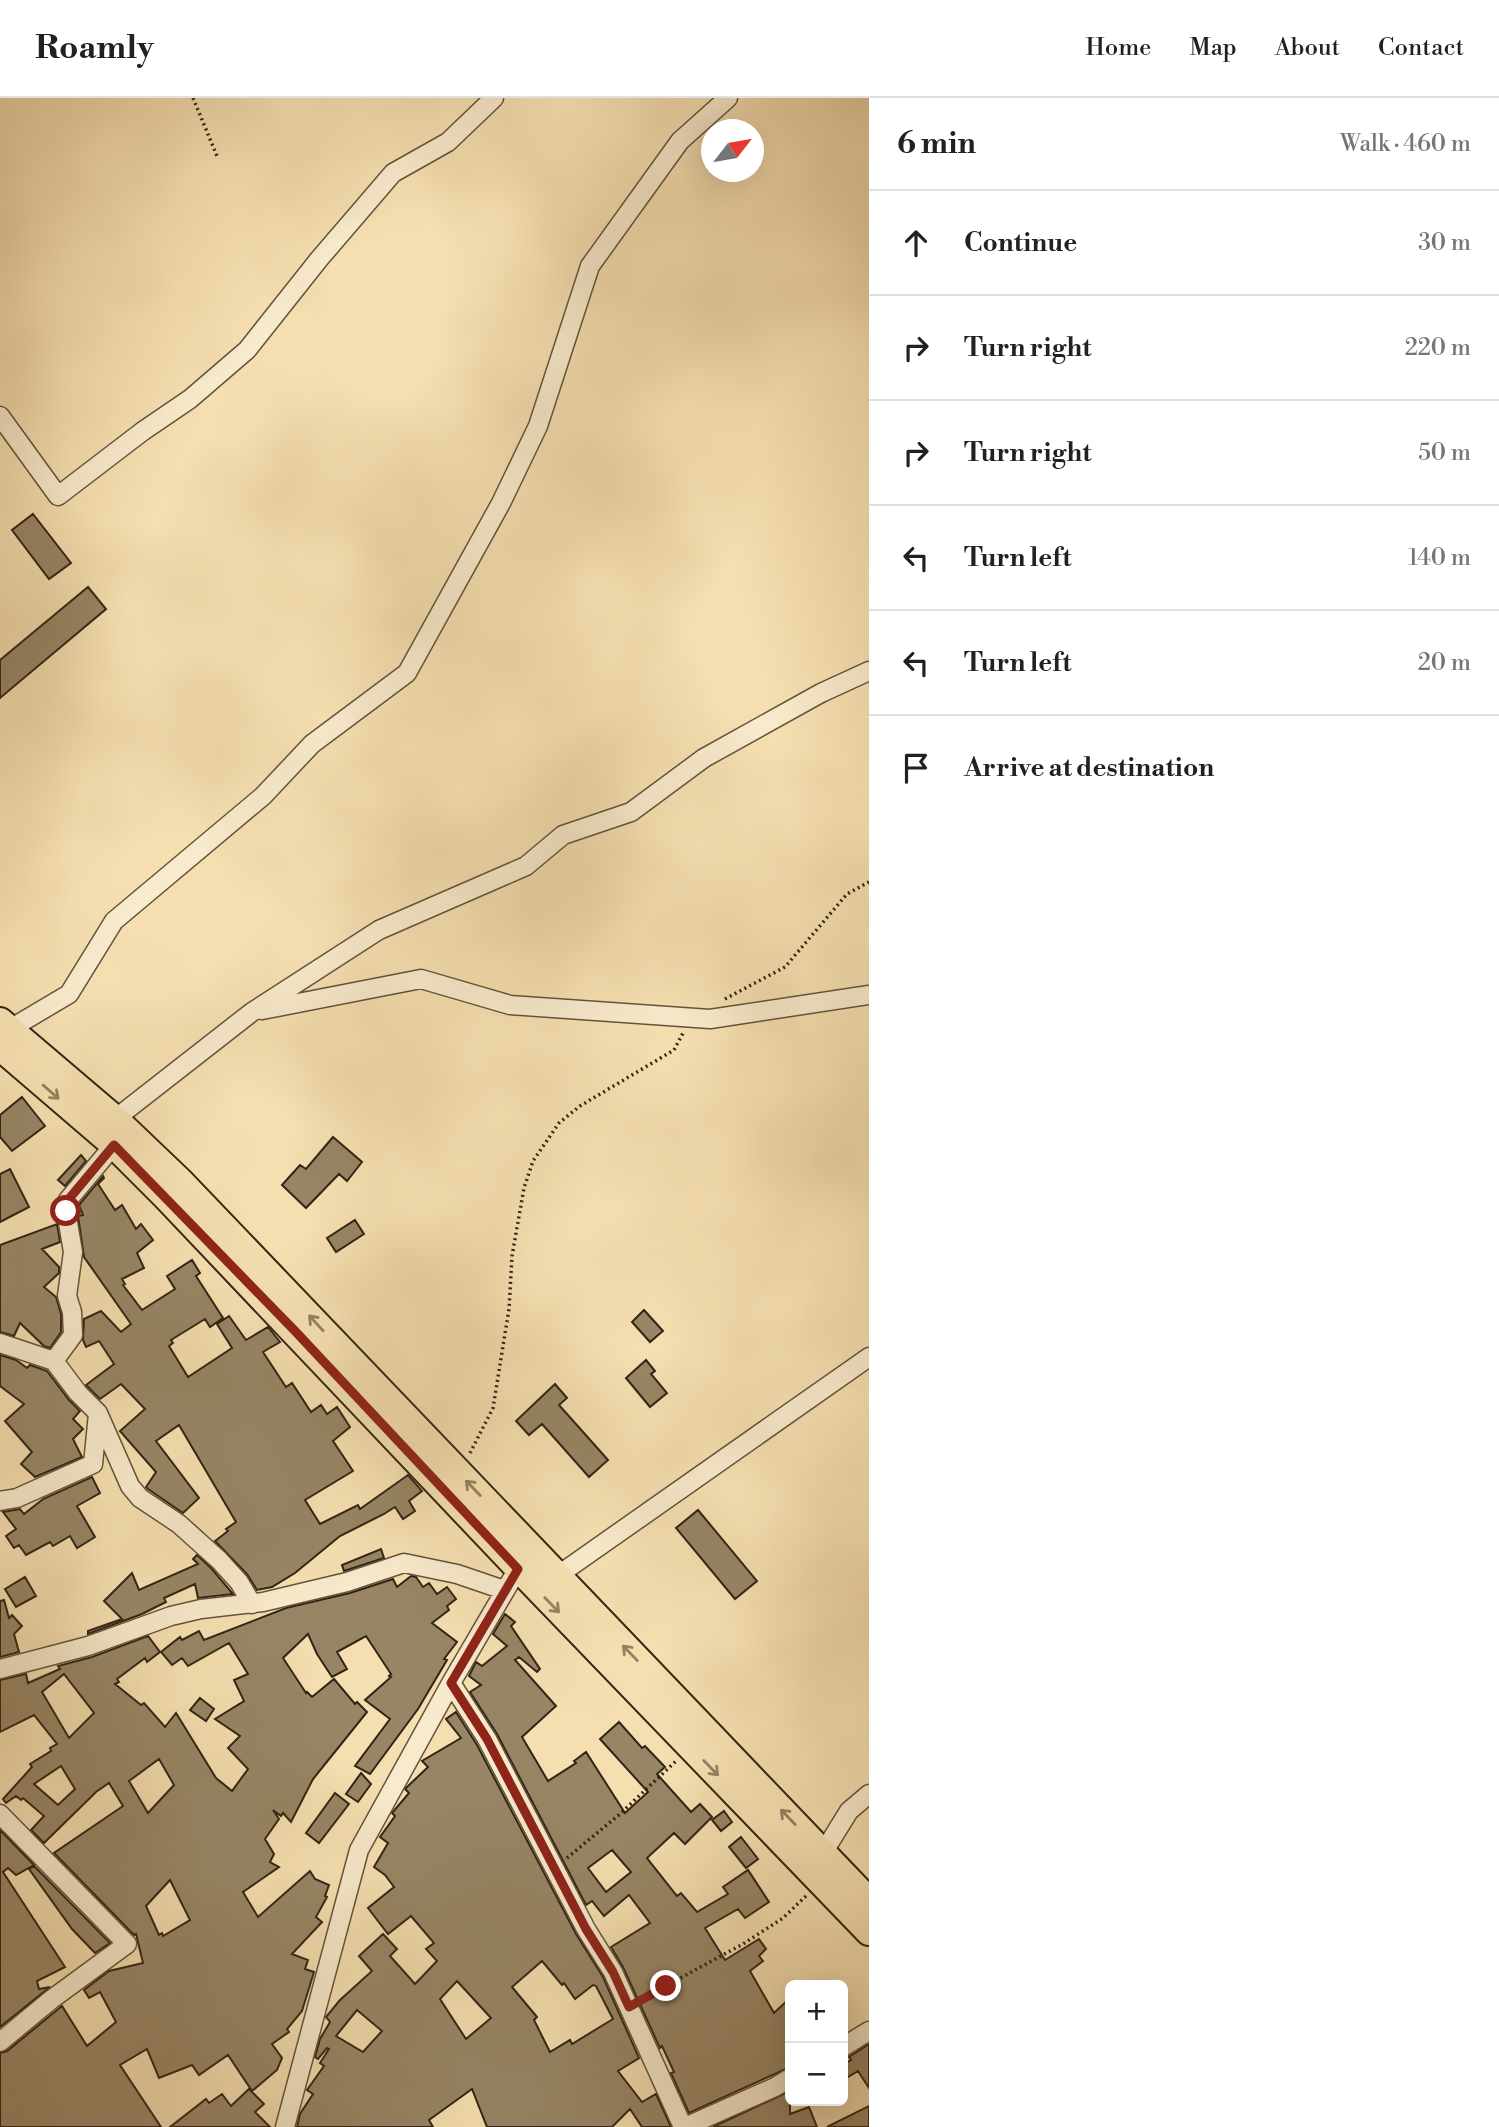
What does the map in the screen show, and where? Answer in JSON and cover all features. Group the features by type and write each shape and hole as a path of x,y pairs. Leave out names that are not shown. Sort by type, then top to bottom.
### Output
{"main road":[{"path":"2,1038 115,1119 181,1182 460,1474 517,1569 557,1576 817,1868 869,1932"},
{"path":"2,1038 114,1145 295,1331 517,1569 691,1747 817,1868 869,1901"}],"street":[{"path":"0,416 58,496 190,399 247,350 320,258 393,173 448,142 494,98"},
{"path":"2,1038 69,994 114,921 264,796 313,744 407,673 501,503 538,425 590,266 680,141 728,98"},
{"path":"115,1119 252,1012 379,930 526,866 563,835 631,812 704,758 821,693 869,671"},
{"path":"252,1012 421,979 510,1005 710,1019 869,995"},
{"path":"54,1361 73,1335 72,1312 67,1296 73,1252 66,1211 68,1200 114,1145"},
{"path":"0,1343 54,1361 78,1393 98,1413 130,1486 140,1498 179,1524 219,1560 239,1582 252,1604"},
{"path":"557,1576 869,1357"},
{"path":"0,1500 17,1498 93,1464 98,1413"},
{"path":"0,1669 88,1646 171,1616 252,1604 347,1582 404,1563 457,1574 517,1569"},
{"path":"285,2127 359,1850 517,1569"},
{"path":"451,1683 487,1739 586,1929 613,1972 684,2127 785,2081"},
{"path":"817,1868 849,1811 869,1794"},
{"path":"0,1814 127,1944 52,1999 0,2042"},
{"path":"848,2044 869,2031"}],"path":[{"path":"193,98 217,156"},
{"path":"723,1000 785,967 847,894 869,882"},
{"path":"460,1474 493,1408 509,1309 512,1256 524,1188 533,1161 559,1123 580,1106 674,1050 690,1018"},
{"path":"555,1867 620,1815 691,1747"},
{"path":"629,2007 743,1944 783,1918 817,1868"}],"building":[{"path":"33,514 71,563 49,579 12,530"},
{"path":"88,587 106,609 0,698 0,660"},
{"path":"22,1097 45,1126 12,1151 0,1137 0,1115"},
{"path":"333,1137 362,1162 347,1181 339,1174 306,1208 282,1185 300,1165 306,1169"},
{"path":"81,1155 86,1161 65,1186 58,1180"},
{"path":"10,1169 29,1207 0,1222 0,1174"},
{"path":"103,1176 98,1184 115,1210 122,1205 136,1229 141,1224 153,1240 137,1253 144,1268 122,1279 125,1284 123,1285 142,1310 175,1289 167,1276 192,1260 200,1273 196,1276 223,1318 210,1327 205,1319 171,1340 173,1343 169,1346 188,1377 232,1348 217,1324 229,1316 246,1340 268,1327 280,1342 263,1352 286,1387 292,1383 311,1412 321,1405 327,1414 337,1407 350,1427 333,1441 353,1471 305,1500 320,1524 358,1505 360,1509 408,1475 422,1491 409,1501 415,1511 403,1519 395,1507 340,1536 295,1573 272,1587 257,1590 247,1574 215,1541 236,1522 179,1425 156,1441 199,1498 183,1513 146,1487 156,1472 120,1431 145,1409 121,1384 100,1399 86,1385 114,1364 99,1341 86,1347 83,1340 84,1319 101,1311 121,1332 131,1324 84,1257 78,1216 83,1215 79,1205"},
{"path":"355,1220 364,1234 336,1252 327,1238"},
{"path":"57,1224 60,1242 42,1249 59,1267 59,1273 44,1287 56,1297 61,1314 61,1332 50,1348 44,1346 20,1323 14,1336 0,1332 0,1245"},
{"path":"644,1310 663,1331 650,1342 632,1322"},
{"path":"0,1355 16,1360 27,1368 30,1365 47,1371 80,1411 73,1419 83,1429 73,1439 82,1457 35,1477 21,1464 32,1452 5,1421 24,1404 0,1386"},
{"path":"646,1360 655,1371 651,1374 667,1393 650,1407 626,1378"},
{"path":"555,1384 567,1398 559,1405 608,1460 589,1477 542,1424 529,1435 516,1421"},
{"path":"92,1477 100,1493 77,1506 95,1537 77,1548 70,1536 53,1546 50,1542 26,1555 19,1545 14,1548 6,1536 16,1529 3,1512 20,1509 24,1514 43,1499"},
{"path":"698,1510 757,1581 735,1599 676,1528"},
{"path":"381,1549 384,1558 344,1571 342,1565"},
{"path":"197,1555 233,1594 198,1598 195,1584 164,1598 166,1602 142,1614 88,1634 88,1631 122,1619 104,1601 132,1573 139,1590 198,1564 193,1559"},
{"path":"411,1576 416,1577 423,1587 429,1583 437,1594 447,1587 456,1599 447,1606 449,1610 432,1623 457,1642 444,1659 447,1660 418,1709 370,1774 355,1766 390,1719 365,1700 391,1677 391,1674 366,1636 337,1652 347,1669 332,1677 308,1634 283,1658 306,1693 312,1697 334,1679 355,1704 357,1702 367,1712 313,1779 291,1822 283,1813 281,1816 273,1810 279,1819 265,1839 274,1854 270,1862 279,1867 243,1892 258,1917 310,1871 315,1879 329,1885 325,1896 327,1897 316,1917 322,1922 292,1954 308,1960 305,1969 314,1972 302,2011 287,2029 289,2032 272,2044 282,2058 277,2070 252,2091 228,2055 199,2075 192,2065 159,2078 147,2049 120,2065 161,2127 0,2127 0,2053 7,2051 62,2006 87,2046 116,2022 100,1992 89,1998 84,1990 109,1971 143,1963 136,1934 134,1935 54,1853 123,1806 109,1783 96,1792 44,1843 31,1830 44,1816 23,1798 21,1800 16,1796 6,1803 3,1799 32,1767 30,1764 57,1744 34,1715 0,1732 0,1680 26,1674 28,1683 60,1669 58,1666 92,1657 148,1636 160,1652 147,1662 145,1658 117,1679 119,1682 115,1684 141,1705 144,1703 165,1727 176,1713 216,1778 232,1791 248,1769 228,1748 240,1736 215,1719 244,1701 234,1680 248,1674 229,1643 188,1666 182,1658 172,1665 161,1652 180,1637 182,1640 199,1631 204,1640 286,1608 350,1593 393,1579 397,1587","holes":["64,1674 94,1713 69,1738 42,1692","159,1759 174,1785 148,1813 129,1781","61,1766 75,1789 58,1805 34,1784","170,1880 190,1920 163,1936 162,1933 159,1935 146,1906"]},
{"path":"25,1577 36,1596 16,1607 5,1589"},
{"path":"4,1600 9,1618 12,1615 22,1626 14,1634 19,1652 0,1657 0,1601"},
{"path":"505,1614 515,1622 511,1626 540,1669 537,1672 519,1657 515,1660 556,1706 522,1737 548,1781 576,1763 574,1761 586,1752 625,1813 648,1792 600,1739 619,1722 642,1748 645,1746 665,1767 657,1774 691,1812 700,1804 712,1817 685,1844 674,1833 647,1858 677,1896 681,1893 697,1912 728,1894 723,1887 748,1870 769,1902 745,1918 738,1909 705,1928 725,1960 759,1939 766,1949 759,1956 763,1961 750,1971 774,2013 785,2003 785,2069 689,2113 662,2046 660,2048 611,1947 650,1923 629,1895 604,1916 592,1901 586,1905 497,1734 470,1692 481,1685 469,1676 476,1662 482,1666 507,1646 493,1634","holes":["612,1850 631,1872 606,1892 588,1868"]},
{"path":"200,1698 214,1709 206,1721 190,1710"},
{"path":"456,1712 477,1745 576,1934 603,1977 639,2058 618,2071 642,2102 656,2094 671,2127 642,2127 630,2109 612,2127 487,2127 472,2089 429,2120 433,2127 297,2127 300,2114 313,2094 307,2090 324,2066 320,2063 329,2049 318,2059 315,2057 320,2039 330,2022 326,2017 340,2000 372,1971 359,1956 383,1934 397,1949 390,1956 415,1984 437,1961 426,1949 434,1943 411,1916 388,1934 368,1908 394,1887 385,1875 374,1867 388,1843 380,1837 395,1816 392,1813 409,1793 405,1789 428,1767 422,1761 461,1738 446,1719","holes":["542,1961 562,1985 564,1983 575,1999 593,1985 596,1986 613,2019 572,2044 570,2040 550,2052 534,2020 537,2017 512,1987","457,1981 491,2018 466,2039 440,1999","357,2010 382,2031 363,2052 336,2036"]},
{"path":"361,1773 371,1784 358,1802 346,1794"},
{"path":"335,1793 349,1804 319,1843 306,1833"},
{"path":"724,1811 732,1822 721,1831 712,1820"},
{"path":"0,1830 34,1865 16,1875 8,1868 3,1872 65,1967 37,1981 39,1989 50,1987 0,2027"},
{"path":"741,1837 758,1859 746,1868 729,1847"},
{"path":"34,1866 110,1943 95,1953 72,1929 29,1869"},
{"path":"869,2044 869,2088 858,2071 848,2077 848,2062 851,2060 849,2057"},
{"path":"249,2089 264,2104 255,2112 270,2127 170,2127 206,2099 209,2103 222,2094 231,2106"},
{"path":"785,2093 785,2106 790,2106 790,2114 809,2107 817,2127 713,2127"},
{"path":"869,2106 869,2127 827,2127"}],"route":[{"path":"66,1211 68,1200 114,1145 295,1331 518,1569 451,1683 487,1739 586,1929 613,1972 629,2007 666,1986"}]}
